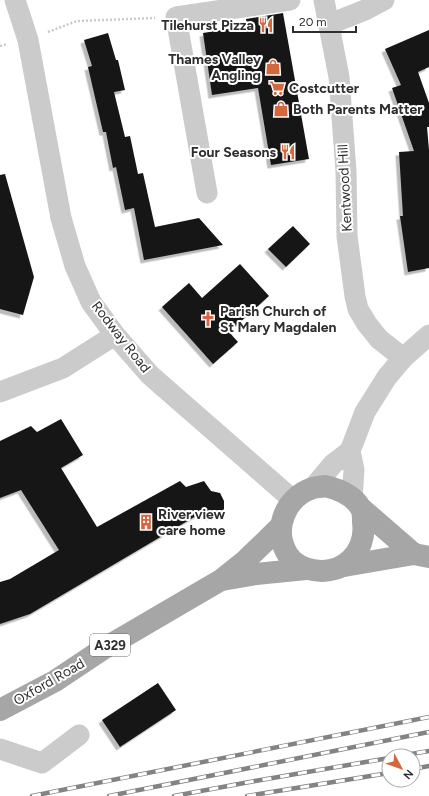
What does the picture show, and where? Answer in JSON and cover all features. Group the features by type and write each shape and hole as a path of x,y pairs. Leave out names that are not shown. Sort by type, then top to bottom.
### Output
{"main road":[{"path":"325,486 335,488 357,503 422,556 344,566 334,570 324,571 306,569 292,562 280,537 280,527 293,500 304,492 313,488 325,486"},
{"path":"344,566 355,556 363,539 364,529 357,503"},
{"name":"Oxford Road","path":"0,710 55,681 103,649 221,580 246,560 280,527"},
{"name":"Oxford Road","path":"221,580 256,574 306,569"}],"street":[{"name":"Rodway Road","path":"15,0 28,40 62,218 74,266 91,302 115,335 150,375 293,500"},
{"path":"207,193 176,17 290,0"},
{"name":"Kentwood Hill","path":"324,0 330,24 339,77 346,171 347,236 358,310 379,339 403,358"},
{"path":"330,24 365,10 384,0"},
{"path":"0,392 63,368 115,335"},
{"path":"313,488 333,464 350,451 366,412 375,394 387,376 403,358 429,335"},
{"path":"350,451 354,470 357,503"},
{"path":"0,749 42,763 79,735"}],"path":[{"path":"0,46 28,40 77,21 176,17"}],"building":[{"path":"283,13 309,159 271,165 258,88 212,95 203,33 247,26 246,19"},
{"path":"429,30 429,67 418,72 429,103 429,127 427,127 429,150 429,268 408,272 400,216 403,216 399,152 414,151 392,88 401,85 385,49"},
{"path":"108,33 116,60 118,60 125,90 114,92 125,137 130,136 138,174 143,173 155,227 199,218 223,245 144,260 134,208 125,210 116,167 113,168 106,132 103,132 88,67 92,66 84,40"},
{"path":"5,174 34,277 23,315 0,309 0,175"},
{"path":"293,226 310,244 286,267 268,249"},
{"name":"Parish Church of St Mary Magdalen","path":"240,264 269,296 229,332 238,342 213,364 162,307 189,283 202,298"},
{"name":"River view care home","path":"61,419 83,455 61,468 97,527 180,481 186,487 204,481 211,491 220,493 224,501 224,509 217,516 208,517 201,513 30,614 0,624 0,582 10,579 59,550 21,490 0,498 0,441 31,426 37,432"},
{"path":"158,683 176,710 120,747 102,720"}],"railway":[{"path":"32,796 429,717"},
{"path":"109,796 429,732"},
{"path":"421,752 429,751"},
{"path":"174,796 381,759"},
{"path":"421,768 429,766"},
{"path":"247,796 381,774"}],"place":[{"name":"Tilehurst Pizza","path":"266,25"},
{"name":"Thames Valley Angling","path":"273,67"},
{"name":"Costcutter","path":"277,88"},
{"name":"Both Parents Matter","path":"281,109"},
{"name":"Four Seasons","path":"288,152"},
{"name":"Parish Church of St Mary Magdalen","path":"208,319"},
{"name":"River view care home","path":"146,522"}]}
